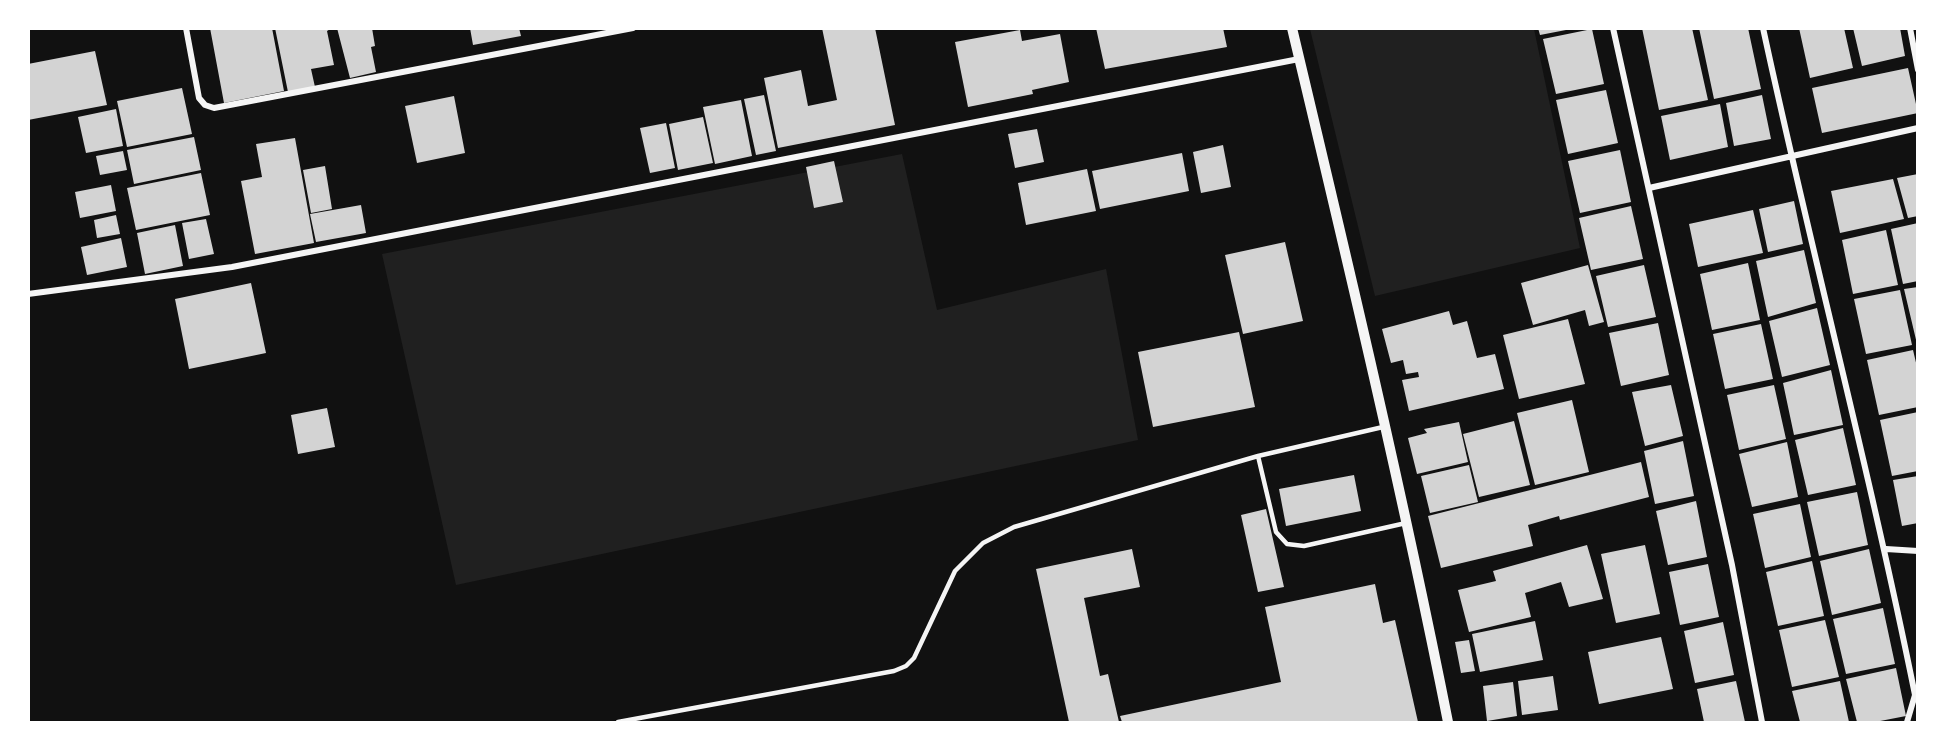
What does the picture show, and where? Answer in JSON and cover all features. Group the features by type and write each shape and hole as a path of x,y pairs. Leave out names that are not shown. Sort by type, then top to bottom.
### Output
{"street":[{"path":"186,28 199,98 214,108 633,28"},
{"path":"1292,28 1408,522 1448,723"},
{"path":"1613,28 1732,565 1762,723"},
{"path":"1763,28 1791,156 1886,549 1916,696 1907,723"},
{"path":"1910,28 1917,70"},
{"path":"28,294 232,267 1299,59"},
{"path":"1650,188 1917,128"},
{"path":"1886,549 1917,550"}],"lane":[{"path":"618,723 894,672 906,666 914,658 955,570 983,543 1014,527 1258,456 1384,427"},
{"path":"1258,456 1276,532 1287,544 1304,546 1408,522"}],"shaded area":[{"path":"1310,29 1534,29 1580,248 1375,296"},
{"path":"902,154 937,310 1106,269 1138,440 456,585 382,254"}],"building":[{"path":"210,28 272,28 284,91 224,103"},
{"path":"275,28 332,28 327,31 334,65 311,69 315,87 288,92"},
{"path":"337,28 372,28 375,46 371,47 376,72 350,78"},
{"path":"470,28 519,28 521,36 473,45"},
{"path":"822,28 875,28 895,125 778,148 764,78 801,70 808,106 837,100"},
{"path":"1096,28 1223,28 1227,47 1105,69"},
{"path":"1538,28 1566,28 1566,30 1540,35"},
{"path":"1642,28 1692,28 1708,100 1659,110"},
{"path":"1699,28 1748,28 1761,89 1714,99"},
{"path":"1799,28 1844,28 1853,68 1810,78"},
{"path":"1853,28 1900,28 1905,56 1862,66"},
{"path":"1592,29 1604,84 1556,94 1543,39"},
{"path":"1020,30 1022,41 1060,34 1069,82 1032,90 1033,94 968,107 955,42"},
{"path":"95,51 107,105 28,120 28,64"},
{"path":"1908,68 1918,113 1822,133 1812,88"},
{"path":"182,88 192,134 127,147 117,101"},
{"path":"1606,90 1618,143 1568,154 1556,100"},
{"path":"764,95 776,151 756,155 744,99"},
{"path":"1762,95 1771,139 1734,146 1726,103"},
{"path":"454,96 465,153 417,163 405,106"},
{"path":"741,100 752,156 715,164 703,107"},
{"path":"1720,104 1728,147 1670,160 1661,116"},
{"path":"116,109 123,146 86,153 78,117"},
{"path":"703,117 713,163 678,170 669,124"},
{"path":"666,123 675,168 650,173 640,128"},
{"path":"1037,129 1044,162 1015,168 1008,134"},
{"path":"194,137 201,170 134,184 127,150"},
{"path":"295,138 314,243 255,254 241,181 262,177 256,144"},
{"path":"1223,145 1231,187 1201,193 1193,152"},
{"path":"1620,150 1631,202 1580,213 1568,161"},
{"path":"123,151 127,170 100,175 96,156"},
{"path":"1182,153 1189,191 1100,209 1092,171"},
{"path":"834,161 843,202 814,208 806,167"},
{"path":"325,166 332,209 311,213 303,170"},
{"path":"1087,169 1096,211 1026,225 1018,183"},
{"path":"201,173 210,215 136,230 127,188"},
{"path":"1918,174 1918,216 1908,218 1897,178"},
{"path":"1893,179 1904,219 1840,233 1831,191"},
{"path":"111,185 116,211 80,218 75,192"},
{"path":"1794,201 1803,244 1768,252 1759,209"},
{"path":"361,205 366,233 316,242 310,214"},
{"path":"1631,206 1643,259 1591,270 1579,218"},
{"path":"1753,210 1763,253 1698,267 1689,224"},
{"path":"116,215 120,234 97,238 94,220"},
{"path":"206,219 214,254 189,259 182,223"},
{"path":"1918,223 1918,281 1903,284 1891,229"},
{"path":"175,225 183,266 145,274 137,233"},
{"path":"1886,230 1898,285 1853,294 1842,240"},
{"path":"121,238 127,267 87,275 81,247"},
{"path":"1285,242 1303,321 1243,334 1225,255"},
{"path":"1804,250 1816,303 1768,317 1756,261"},
{"path":"1748,263 1760,320 1712,330 1700,274"},
{"path":"1588,265 1604,322 1589,326 1585,310 1533,325 1521,283"},
{"path":"1644,265 1656,317 1608,327 1596,276"},
{"path":"251,283 266,353 189,369 175,299"},
{"path":"1918,287 1918,343 1917,344 1904,289"},
{"path":"1900,290 1912,345 1866,354 1854,299"},
{"path":"1817,308 1830,365 1782,377 1769,321"},
{"path":"1449,311 1453,325 1467,321 1477,358 1495,354 1504,389 1409,411 1402,380 1419,377 1418,372 1406,374 1403,360 1391,363 1382,329"},
{"path":"1568,319 1585,384 1519,399 1503,335"},
{"path":"1658,323 1669,375 1621,386 1609,333"},
{"path":"1761,324 1773,379 1725,389 1713,334"},
{"path":"1239,332 1255,407 1153,427 1138,352"},
{"path":"1913,350 1918,371 1918,407 1879,415 1867,360"},
{"path":"1831,370 1843,425 1794,435 1783,383"},
{"path":"1671,385 1683,436 1645,446 1632,392"},
{"path":"1774,385 1786,439 1739,450 1727,395"},
{"path":"1572,400 1589,472 1535,485 1517,413"},
{"path":"327,408 335,447 298,454 291,415"},
{"path":"1918,412 1918,471 1892,476 1880,420"},
{"path":"1514,421 1530,485 1479,497 1463,434"},
{"path":"1459,422 1468,462 1417,474 1408,438 1427,433 1424,429"},
{"path":"1843,428 1856,485 1808,495 1795,440"},
{"path":"1683,441 1694,496 1655,504 1644,451"},
{"path":"1787,442 1798,497 1752,507 1739,454"},
{"path":"1641,462 1649,497 1560,520 1559,516 1528,525 1533,546 1441,568 1428,516"},
{"path":"1469,465 1478,502 1430,513 1421,476"},
{"path":"1354,475 1361,511 1286,526 1279,489"},
{"path":"1918,476 1918,523 1902,526 1893,480"},
{"path":"1857,492 1868,545 1819,556 1807,502"},
{"path":"1696,501 1707,557 1668,565 1656,511"},
{"path":"1800,504 1811,557 1765,568 1753,514"},
{"path":"1266,509 1284,587 1258,592 1241,515"},
{"path":"1587,545 1603,599 1569,607 1561,582 1525,593 1531,617 1469,632 1458,590 1496,581 1493,571"},
{"path":"1645,545 1660,614 1616,623 1601,554"},
{"path":"1132,549 1140,587 1084,598 1100,676 1108,674 1119,722 1069,722 1036,569"},
{"path":"1869,549 1881,603 1832,615 1820,561"},
{"path":"1812,561 1824,616 1778,626 1766,572"},
{"path":"1708,564 1719,617 1680,625 1669,572"},
{"path":"1375,584 1383,623 1395,620 1418,722 1122,722 1120,716 1281,682 1265,607"},
{"path":"1883,608 1895,664 1846,674 1833,619"},
{"path":"1825,620 1839,677 1792,687 1779,630"},
{"path":"1535,621 1543,660 1480,672 1472,634"},
{"path":"1723,622 1734,675 1695,683 1684,631"},
{"path":"1661,637 1673,689 1599,704 1588,652"},
{"path":"1469,640 1475,671 1461,673 1455,642"},
{"path":"1896,668 1906,716 1875,722 1857,722 1846,679"},
{"path":"1553,676 1558,710 1522,715 1518,681"},
{"path":"1736,681 1745,722 1704,722 1697,689"},
{"path":"1840,681 1849,722 1800,722 1792,691"},
{"path":"1513,682 1517,716 1487,721 1483,686"}]}
